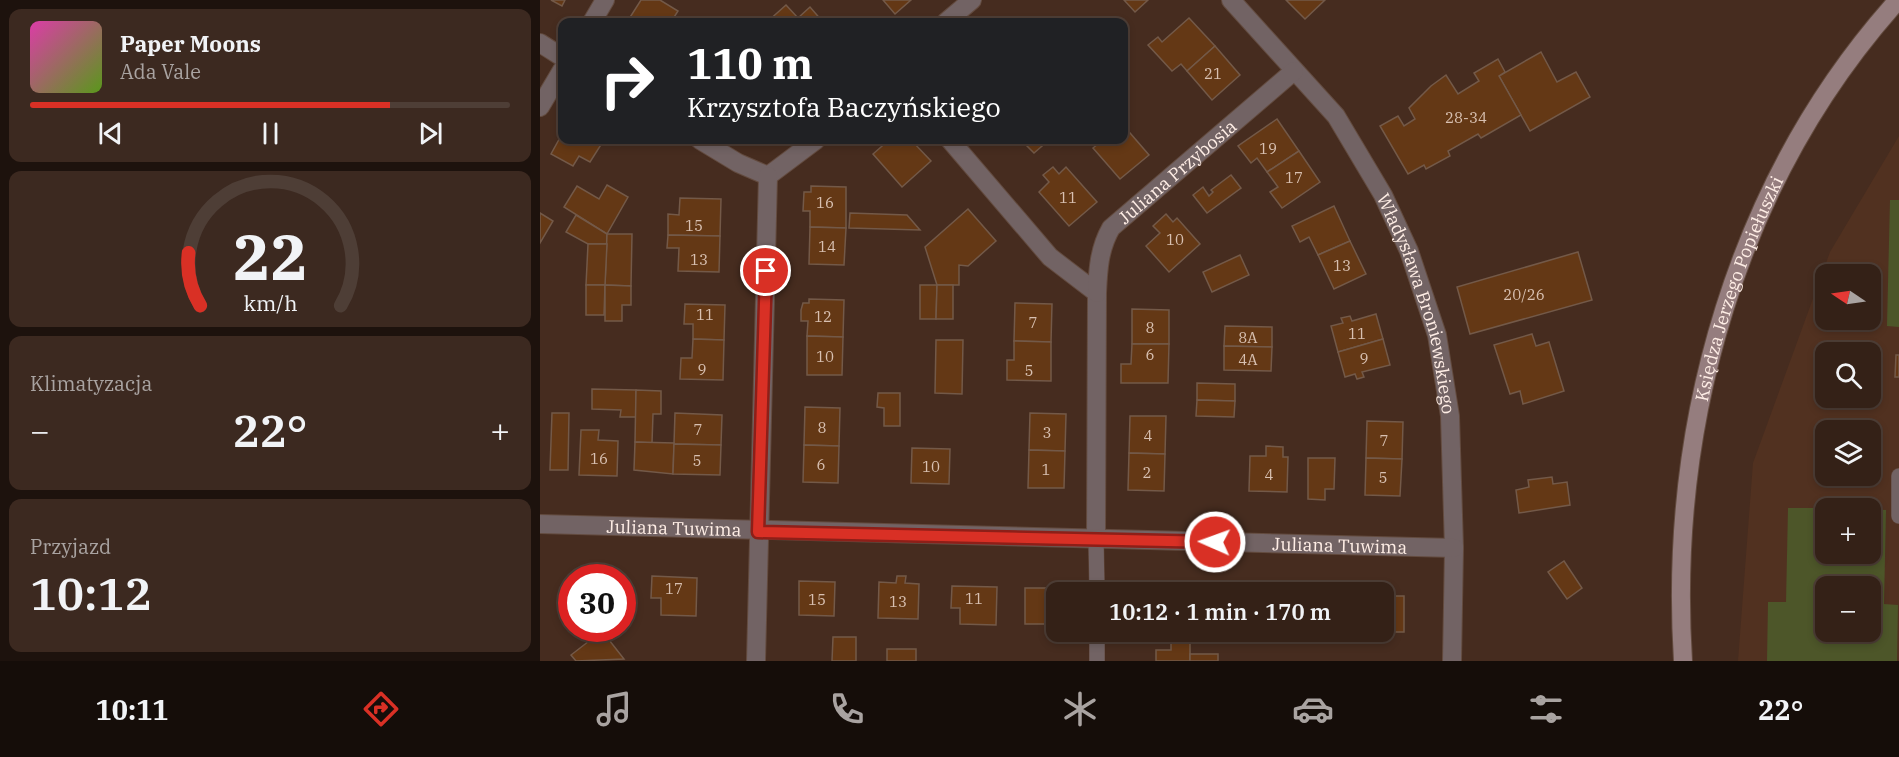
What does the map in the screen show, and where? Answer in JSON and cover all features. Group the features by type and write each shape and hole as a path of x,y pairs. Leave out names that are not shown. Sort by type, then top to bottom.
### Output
{"street":[{"path":"594,18 605,0"},
{"path":"951,18 972,0"},
{"name":"Władysława Broniewskiego","path":"1231,0 1336,116 1383,195 1409,251 1437,335 1450,416 1454,548 1452,661"},
{"name":"Księdza Jerzego Popiełuszki","path":"1683,661 1680,614 1684,510 1691,449 1700,393 1726,302 1759,216 1804,130 1828,90 1898,0"},
{"path":"540,43 558,54"},
{"name":"Juliana Przybosia","path":"1096,538 1097,293 1099,260 1103,242 1111,228 1294,71"},
{"path":"540,107 558,77"},
{"path":"707,144 738,163 768,176"},
{"path":"768,176 811,144"},
{"path":"953,144 1050,257 1097,293"},
{"path":"756,661 768,176"},
{"name":"Juliana Tuwima","path":"540,524 758,532 1454,548"},
{"name":"Księdza Jerzego Popiełuszki","path":"1670,661 1680,614"}],"lane":[{"path":"1899,476 1899,516"},
{"path":"1096,538 1096,582"},
{"path":"1097,642 1097,661"}],"shaded area":[{"path":"1899,136 1899,661 1738,661 1753,463 1815,293 1815,330 1881,330 1881,264 1826,264 1830,252"}],"green space":[{"path":"1890,200 1899,200 1899,327 1887,326"},
{"path":"1788,508 1815,508 1815,564 1881,564 1881,510 1886,510 1884,604 1898,605 1897,661 1767,661 1768,602 1786,602"}],"building":[{"path":"551,0 565,0 562,6"},
{"path":"641,0 660,0 678,11 674,18 630,18"},
{"path":"883,0 911,0 895,14"},
{"path":"1124,0 1148,0 1135,12"},
{"path":"1286,0 1325,0 1305,19"},
{"path":"786,5 798,18 771,18"},
{"path":"810,7 820,18 798,18"},
{"path":"1189,18 1215,46 1187,71 1181,64 1172,71 1148,45 1158,37 1162,42"},
{"path":"1215,46 1240,75 1212,100 1187,71"},
{"path":"1541,52 1557,82 1576,72 1590,97 1530,131 1499,76"},
{"path":"1498,59 1505,72 1499,76 1521,115 1481,138 1478,134 1448,151 1450,156 1426,169 1424,165 1408,174 1380,126 1398,116 1404,126 1415,119 1409,108 1446,75 1458,94 1479,81 1474,73"},
{"path":"1277,119 1299,151 1267,172 1257,158 1251,163 1238,146"},
{"path":"1128,131 1149,155 1120,179 1093,148 1098,144 1128,144"},
{"path":"558,141 558,144 601,144 590,162 579,156 573,166 551,154"},
{"path":"884,144 915,144 931,161 902,187 873,154"},
{"path":"1025,144 1044,144 1034,153"},
{"path":"1299,151 1320,182 1282,208 1270,192 1278,187 1267,172"},
{"path":"1053,167 1059,174 1066,167 1097,202 1069,226 1039,192 1049,182 1043,175"},
{"path":"1231,175 1241,188 1207,213 1193,195 1203,187 1209,196 1213,192 1211,190"},
{"path":"607,185 628,197 607,234 564,207 577,186 599,199"},
{"path":"811,186 846,187 846,228 810,227 810,211 803,211 804,192 811,192"},
{"path":"680,198 721,199 720,236 668,235 668,214 679,215"},
{"path":"1334,206 1350,241 1318,255 1309,237 1300,242 1292,226"},
{"path":"968,209 996,241 968,266 959,265 959,285 937,285 925,247"},
{"path":"540,213 553,221 540,243"},
{"path":"850,213 907,215 920,230 849,228"},
{"path":"1166,214 1173,222 1177,218 1200,244 1169,272 1146,246 1160,233 1153,226"},
{"path":"576,215 607,234 607,244 588,244 566,232"},
{"path":"810,227 846,228 844,265 809,264"},
{"path":"607,234 632,234 631,286 605,285"},
{"path":"668,235 720,236 719,272 678,271 679,248 667,248"},
{"path":"1350,241 1366,274 1334,289 1318,255"},
{"path":"588,244 607,244 605,285 586,285"},
{"path":"1578,252 1592,300 1470,334 1457,287"},
{"path":"1240,255 1249,275 1212,292 1203,272"},
{"path":"586,285 605,285 604,315 586,315"},
{"path":"605,285 631,286 631,305 622,305 622,321 605,321"},
{"path":"920,285 937,285 936,319 920,319"},
{"path":"937,285 953,285 953,319 936,319"},
{"path":"809,299 844,300 843,337 807,336 808,321 801,321 801,310 803,303 809,303"},
{"path":"1015,303 1052,304 1051,342 1014,341"},
{"path":"685,304 725,305 724,340 693,339 693,324 684,324"},
{"path":"1132,309 1169,310 1169,344 1132,344"},
{"path":"1376,314 1383,339 1338,352 1331,326 1343,323 1341,318 1350,316 1352,321"},
{"path":"1225,326 1272,327 1272,347 1224,346"},
{"path":"1532,334 1536,346 1549,342 1564,391 1523,404 1520,391 1510,394 1494,345"},
{"path":"807,336 843,337 842,375 807,375"},
{"path":"693,339 724,340 723,380 680,379 681,358 692,358"},
{"path":"1383,339 1390,365 1362,372 1364,377 1357,379 1355,374 1345,377 1338,352"},
{"path":"936,340 963,340 962,394 935,393"},
{"path":"1014,341 1051,342 1051,381 1007,380 1007,360 1014,360"},
{"path":"1132,344 1169,344 1168,383 1121,383 1121,364 1131,364"},
{"path":"1224,346 1272,347 1271,371 1224,370"},
{"path":"1896,355 1899,355 1899,377 1895,377"},
{"path":"1197,383 1235,384 1235,401 1197,400"},
{"path":"592,389 636,390 636,417 620,417 621,410 592,409"},
{"path":"636,390 661,391 661,414 653,414 652,443 635,442"},
{"path":"878,393 900,393 900,426 884,426 884,408 877,407"},
{"path":"1197,400 1235,401 1234,417 1196,416"},
{"path":"805,407 840,408 839,446 804,445"},
{"path":"552,413 569,413 568,470 550,470"},
{"path":"675,413 722,415 721,445 674,444"},
{"path":"1030,413 1066,414 1065,451 1029,450"},
{"path":"1130,416 1166,416 1165,454 1129,453"},
{"path":"1367,421 1403,422 1402,459 1366,458"},
{"path":"581,430 599,430 598,440 618,441 617,476 579,475"},
{"path":"635,442 674,443 673,474 634,470"},
{"path":"674,444 721,445 720,475 673,474"},
{"path":"804,445 839,446 838,483 803,482"},
{"path":"1266,446 1283,447 1283,457 1288,457 1287,492 1249,491 1250,456 1266,456"},
{"path":"912,448 950,449 949,484 911,483"},
{"path":"1029,450 1065,451 1064,488 1028,488"},
{"path":"1129,453 1165,454 1164,491 1128,490"},
{"path":"1308,458 1335,458 1334,489 1325,489 1325,500 1308,499"},
{"path":"1366,458 1402,459 1400,496 1365,495"},
{"path":"1552,477 1553,484 1567,482 1570,505 1519,513 1516,490 1529,487 1528,480"},
{"path":"1564,561 1582,588 1567,599 1548,572"},
{"path":"652,576 697,578 696,616 661,615 661,598 651,598"},
{"path":"897,576 906,576 905,583 919,584 918,619 878,618 879,582 896,583"},
{"path":"799,581 835,582 834,616 799,615"},
{"path":"952,586 997,587 996,625 960,624 960,608 951,608"},
{"path":"1025,588 1046,588 1046,624 1025,624"},
{"path":"1394,596 1404,596 1404,632 1394,632"},
{"path":"833,637 856,637 856,661 832,661"},
{"path":"588,642 611,642 624,659 576,661 571,655"},
{"path":"1171,642 1190,643 1190,661 1156,661 1156,650 1171,650"},
{"path":"887,649 916,649 916,661 887,661"},
{"path":"1190,654 1218,654 1218,661 1190,661"}],"route":[{"path":"766,271 758,532 1215,542"}]}
